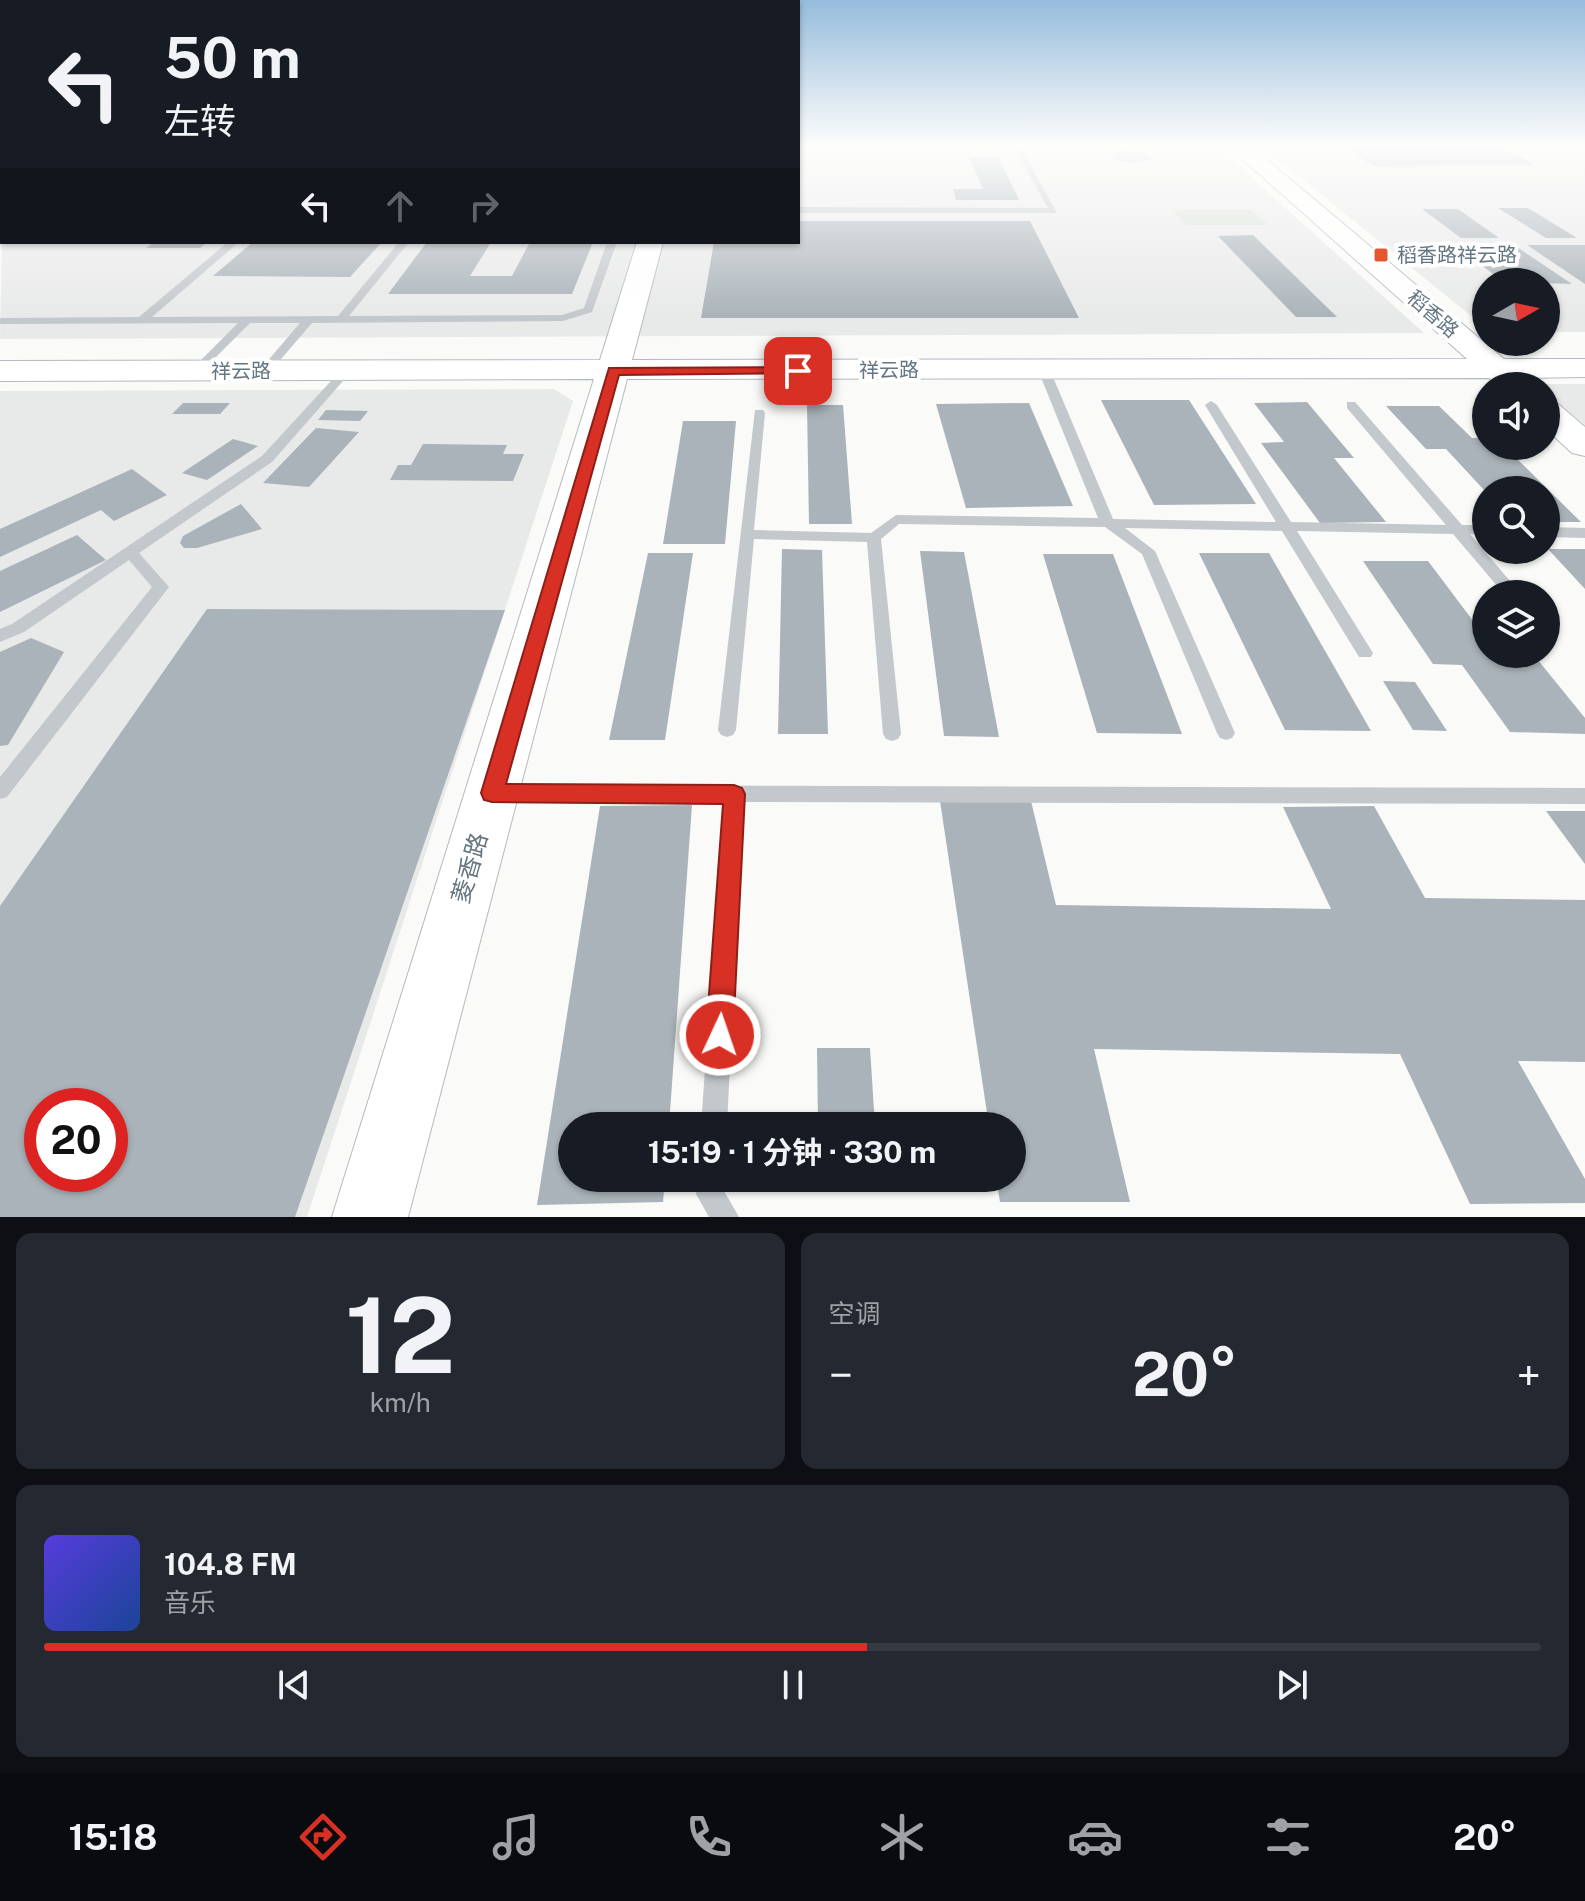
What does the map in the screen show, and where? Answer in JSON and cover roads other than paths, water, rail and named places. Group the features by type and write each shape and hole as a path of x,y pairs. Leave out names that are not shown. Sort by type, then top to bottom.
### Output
{"street":[{"name":"稻香路","path":"1305,204 1501,372"},
{"name":"菱香路","path":"370,1217 649,244"},
{"name":"祥云路","path":"1550,372 1585,368"},
{"name":"祥云路","path":"0,371 1044,370 1472,376"},
{"path":"1560,423 1585,445"}],"lane":[{"path":"800,210 1054,211 1050,204"},
{"path":"142,320 232,244"},
{"path":"341,319 402,244"},
{"path":"0,321 563,318 588,310 611,244"},
{"path":"196,371 248,319"},
{"path":"265,371 309,319"},
{"path":"1044,370 1107,522 1148,551 1226,733"},
{"path":"0,636 18,628 267,459 346,371"},
{"path":"1211,405 1365,653"},
{"path":"1351,405 1501,580"},
{"path":"727,730 759,413"},
{"path":"747,534 874,538 896,519 1472,530"},
{"path":"1560,532 1585,533"},
{"path":"874,538 892,734"},
{"path":"0,791 161,587 131,553"},
{"path":"492,793 1585,796"},
{"path":"715,1112 734,794"},
{"path":"710,1192 725,1217"}],"place":[{"name":"稻香路祥云路","path":"1381,255"}]}
